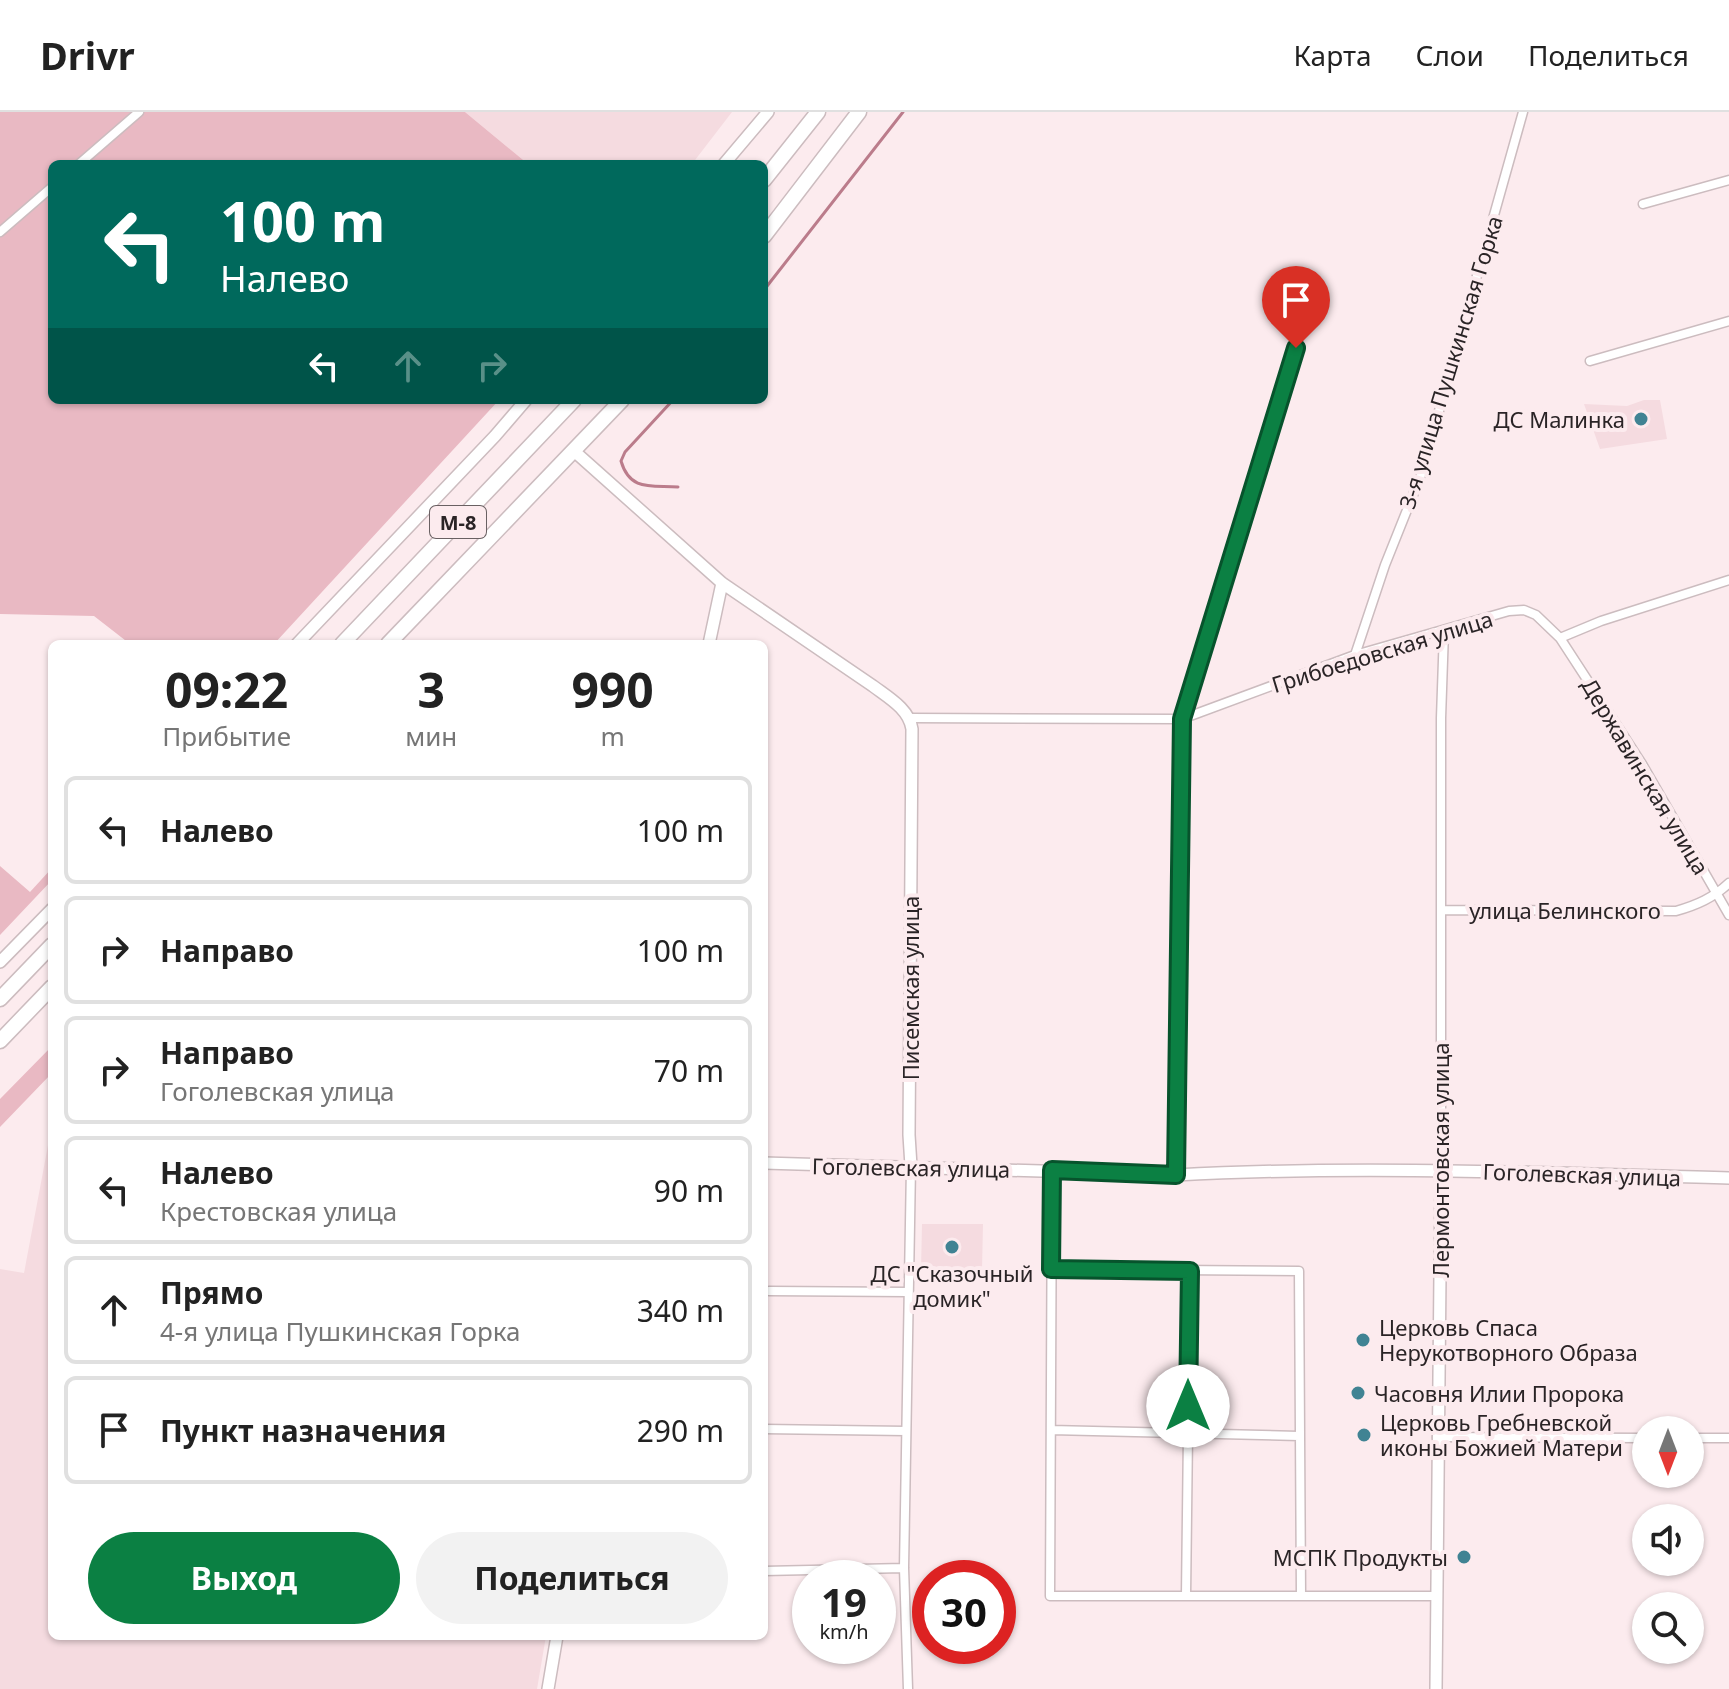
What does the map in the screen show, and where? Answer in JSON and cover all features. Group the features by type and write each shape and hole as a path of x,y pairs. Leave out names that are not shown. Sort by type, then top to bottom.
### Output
{"highway":[{"path":"768,175 818,112"},
{"path":"768,231 859,112"},
{"name":"М-8","path":"346,640 570,404"},
{"name":"М-8","path":"392,640 618,404"},
{"path":"0,999 48,949"},
{"path":"0,1041 48,991"}],"street":[{"path":"84,160 139,112"},
{"path":"727,160 768,112"},
{"name":"3-я улица Пушкинская Горка","path":"1355,655 1385,565 1421,475 1523,112"},
{"path":"1643,204 1729,180"},
{"path":"0,232 48,190"},
{"path":"1176,1175 1182,719 1304,319"},
{"path":"1590,361 1729,321"},
{"path":"301,640 523,404"},
{"path":"574,451 722,583 873,686 910,718"},
{"path":"1560,638 1601,621 1729,580"},
{"path":"710,640 722,583"},
{"name":"Грибоедовская улица","path":"910,718 1182,719 1355,655 1509,611 1524,610 1536,615 1560,638"},
{"name":"Лермонтовская улица","path":"1436,1689 1444,631"},
{"name":"Державинская улица","path":"1560,638 1642,764 1729,915"},
{"name":"Писемская улица","path":"908,1689 904,1568 911,1166 910,718"},
{"name":"улица Белинского","path":"1441,910 1676,911 1697,905 1729,883"},
{"path":"0,962 48,913"},
{"name":"Гоголевская улица","path":"768,1163 1176,1175 1239,1171 1441,1170 1729,1178"},
{"path":"1052,1170 1050,1596 1436,1596"},
{"path":"1051,1269 1299,1271 1301,1596"},
{"path":"1186,1596 1190,1271"},
{"path":"769,1291 908,1292"},
{"path":"768,1429 906,1431"},
{"path":"1051,1430 1299,1436"},
{"path":"1437,1437 1632,1438"},
{"path":"1704,1438 1729,1438"},
{"path":"768,1571 904,1568"},
{"path":"548,1689 556,1640"}],"shaded area":[{"path":"0,112 465,112 523,160 48,160 48,404 495,404 278,640 125,640 94,616 0,614"},
{"path":"465,112 732,112 695,160 523,160"},
{"path":"1644,400 1660,400 1667,439 1600,449 1584,404 1627,406"},
{"path":"0,866 30,892 48,872 48,884 0,935"},
{"path":"48,1050 48,1077 0,1127 0,1099"},
{"path":"48,1145 48,1640 545,1640 537,1689 0,1689 0,1269 24,1273"},
{"name":"ДС \"Сказочный домик\"","path":"922,1224 983,1224 982,1270 921,1270"}],"waterway":[{"path":"768,285 903,112"},
{"path":"669,404 625,452 621,461 625,471 636,482 678,487"}],"place":[{"name":"ДС Малинка","path":"1641,419"},
{"name":"ДС \"Сказочный домик\"","path":"952,1247"},
{"name":"Церковь Спаса Нерукотворного Образа","path":"1363,1340"},
{"name":"Часовня Илии Пророка","path":"1358,1393"},
{"name":"Церковь Гребневской иконы Божией Матери","path":"1364,1435"},
{"name":"МСПК Продукты","path":"1464,1557"}],"route":[{"path":"1188,1406 1190,1271 1051,1269 1052,1170 1176,1175 1182,719 1296,348"}]}
